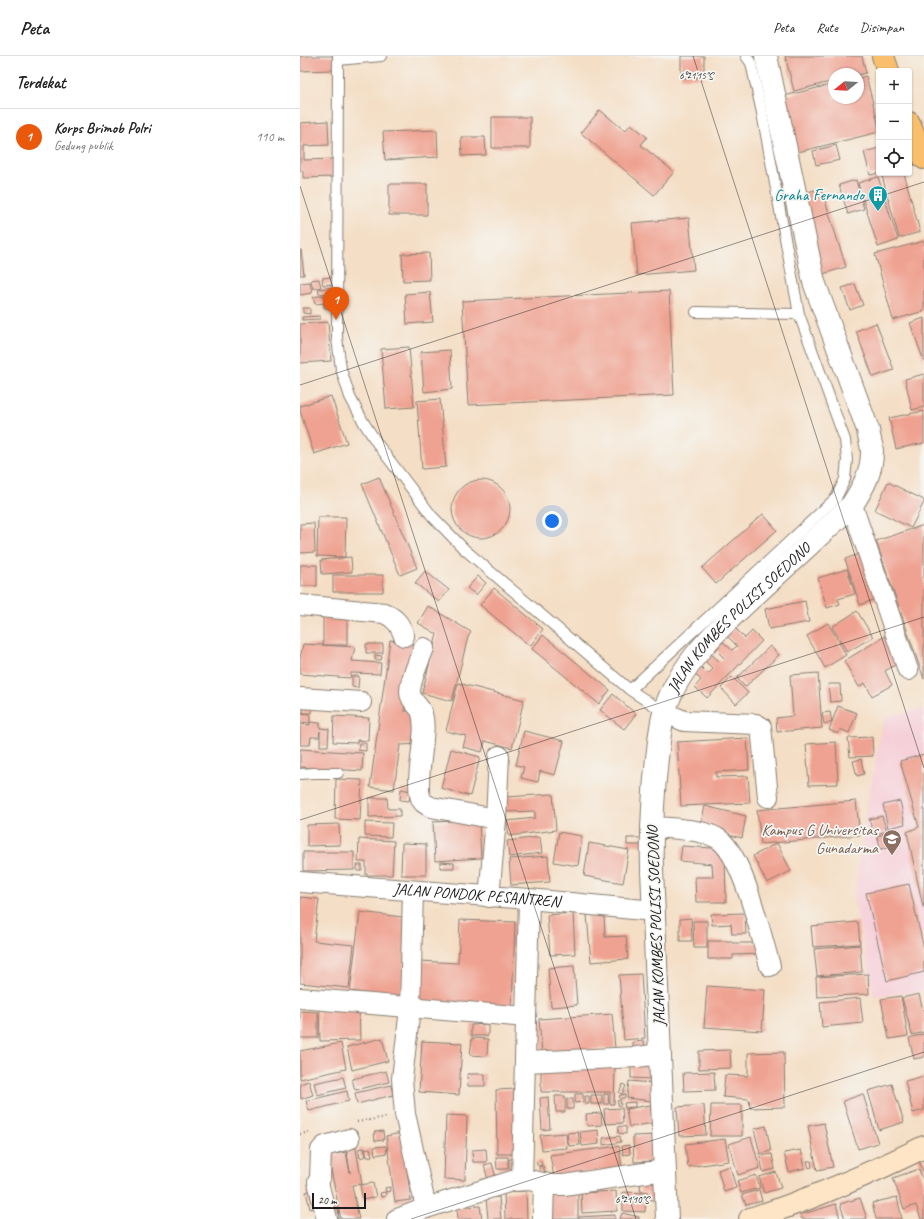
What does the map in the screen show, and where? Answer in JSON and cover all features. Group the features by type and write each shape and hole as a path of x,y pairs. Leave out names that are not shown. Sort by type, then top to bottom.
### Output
{"main road":[{"path":"883,56 887,68"},
{"path":"916,131 924,158"},
{"path":"750,1219 829,1191 924,1147"}],"street":[{"name":"JALAN KOMBES POLISI SOEDONO","path":"667,1219 651,827 654,787 664,712 672,693 687,666 708,642 730,618 852,506 863,488 870,471 872,452 868,430 814,282 766,56"},
{"path":"852,506 908,670"},
{"path":"300,605 384,613 393,617 401,626 404,636"},
{"path":"424,648 412,682 410,693 412,699 422,713 423,721 419,785 420,795 423,802 431,807 496,820"},
{"path":"300,698 360,702"},
{"path":"664,712 684,721 756,724 761,728 768,797"},
{"path":"489,897 496,820 499,756"},
{"path":"651,827 690,830 709,835 720,840 740,870 770,966"},
{"name":"JALAN PONDOK PESANTREN","path":"300,882 529,899 654,911"},
{"path":"413,890 410,1008 402,1080 405,1114 426,1208"},
{"path":"522,1180 529,899"},
{"path":"300,998 526,1017"},
{"path":"525,1062 637,1057 660,1054"},
{"path":"327,1219 318,1182 320,1178 321,1150 325,1146 349,1138"},
{"path":"397,1219 426,1208 512,1181 535,1180 553,1185 564,1185 664,1170"},
{"path":"543,1219 544,1183"}],"lane":[{"path":"381,56 338,58 337,338 341,369 350,397 379,446 432,516 464,549 630,690 664,712"},
{"path":"630,690 836,498 845,479 847,460 845,440 799,314 762,113 751,63 746,56"},
{"path":"696,312 799,314"},
{"path":"300,774 338,773"}],"shaded area":[{"name":"Kampus G Universitas Gunadarma","path":"924,709 924,989 918,992 874,996 854,900 866,812 884,717"}],"building":[{"path":"300,56 334,56 335,70 300,71"},
{"path":"681,56 704,56 704,78 681,78"},
{"path":"785,56 862,56 866,73 864,74 864,68 828,68 828,82 794,91"},
{"path":"864,76 866,76 876,115 876,133 798,152 784,96 828,85 828,104 864,104"},
{"path":"600,110 625,131 631,124 647,137 641,145 674,172 654,195 581,133"},
{"path":"492,117 530,117 530,148 492,148"},
{"path":"328,121 329,145 304,146 304,160 333,159 333,177 303,178 303,171 300,171 300,123"},
{"path":"437,130 438,157 385,160 383,132"},
{"path":"461,137 485,137 486,155 462,156"},
{"path":"836,145 840,160 816,165 813,151"},
{"path":"876,149 876,174 870,175 864,152"},
{"path":"882,176 905,176 920,232 899,238"},
{"name":"Graha Fernando","path":"878,177 898,240 878,247 858,183"},
{"path":"856,180 864,209 848,214 839,185"},
{"path":"389,184 427,184 427,215 389,215"},
{"path":"821,188 846,267 823,274 798,195"},
{"path":"689,218 694,270 637,275 632,223"},
{"path":"924,241 924,311 893,320 875,254"},
{"path":"301,250 304,275 300,275"},
{"path":"429,253 430,280 403,281 402,254"},
{"path":"333,277 334,284 323,285 322,278"},
{"path":"319,279 321,287 313,289 311,280"},
{"path":"310,282 312,293 300,295 300,283"},
{"path":"855,284 863,305 850,310 842,288"},
{"path":"334,287 335,292 319,294 318,289"},
{"path":"669,291 674,395 468,405 462,301"},
{"path":"430,292 433,322 407,324 405,294"},
{"path":"327,294 334,295 333,302 327,301"},
{"path":"324,295 325,303 315,304 313,297"},
{"path":"324,304 336,304 335,308 324,308"},
{"path":"303,308 310,308 310,314 303,313"},
{"path":"320,316 320,319 302,320 302,317"},
{"path":"924,318 924,361 910,323"},
{"path":"328,322 331,361 300,363 300,324"},
{"path":"876,323 894,370 873,377 856,331"},
{"path":"409,347 414,407 386,409 381,349"},
{"path":"450,350 452,389 424,392 421,352"},
{"path":"924,374 924,407 912,410 905,379"},
{"path":"331,396 347,443 314,454 300,411 300,406"},
{"path":"440,399 446,467 422,469 417,401"},
{"path":"924,411 924,443 896,449 889,418"},
{"path":"379,477 417,568 400,575 362,484"},
{"path":"481,480 492,482 505,493 508,498 510,509 508,520 497,533 492,536 481,538 470,536 457,525 454,520 452,509 454,498 465,485 470,482"},
{"path":"888,482 924,500 911,528 875,510"},
{"path":"763,514 777,530 716,584 702,568"},
{"path":"318,517 346,517 345,557 317,556"},
{"path":"314,523 315,552 300,553 300,524"},
{"path":"924,525 924,679 876,541"},
{"path":"865,552 880,597 860,605 845,559"},
{"path":"351,557 352,572 322,574 321,560"},
{"path":"300,565 317,565 317,586 300,586"},
{"path":"847,569 855,594 838,599 840,604 827,608 818,578"},
{"path":"425,571 449,590 439,602 415,583"},
{"path":"333,575 383,575 383,592 333,592"},
{"path":"478,576 486,583 476,595 467,588"},
{"path":"494,588 543,629 530,646 480,605"},
{"path":"805,601 809,622 769,629 765,609"},
{"path":"428,606 471,632 468,637 452,701 422,693 437,634 418,623"},
{"path":"857,611 873,637 847,652 832,627"},
{"path":"323,617 347,617 347,645 323,645"},
{"path":"828,623 846,655 825,668 807,636"},
{"path":"735,628 745,638 752,631 762,641 707,698 695,687 701,680 692,671 698,664 708,674 713,669 704,660 710,653 720,662 724,658 716,650 723,642 732,650 737,646 727,636"},
{"path":"543,635 610,690 599,704 532,649"},
{"path":"885,636 900,662 885,671 892,685 872,696 865,683 859,687 844,661"},
{"path":"390,640 414,643 404,711 419,711 420,744 400,745 394,790 370,787"},
{"path":"303,644 355,647 352,661 381,663 380,674 351,673 350,678 300,674 300,658"},
{"path":"366,644 383,644 383,653 366,653"},
{"path":"770,646 779,655 745,687 737,678"},
{"path":"375,655 382,656 381,660 375,660"},
{"path":"818,673 822,728 777,732 776,718 793,716 790,675"},
{"path":"352,676 359,676 358,688 352,687"},
{"path":"732,677 748,693 736,704 721,688"},
{"path":"458,683 524,700 512,748 485,741 482,752 463,747 466,736 446,731"},
{"path":"828,684 840,684 841,701 830,702"},
{"path":"613,694 636,714 624,729 600,710"},
{"path":"304,703 312,703 312,713 303,713"},
{"path":"838,706 857,713 849,733 840,729 838,734 829,730"},
{"path":"830,712 832,722 824,724 822,713"},
{"path":"300,713 310,714 310,723 300,722"},
{"path":"334,716 369,718 368,741 357,740 357,743 333,742"},
{"path":"310,722 320,723 320,728 329,729 328,746 320,746 320,731 319,737 311,737 310,745 300,745 300,724 310,725"},
{"path":"524,731 564,741 555,775 540,771 538,782 521,778 524,767 516,765"},
{"path":"872,737 873,756 850,757 848,738"},
{"path":"747,738 749,770 716,772 716,777 748,776 750,803 681,806 677,742"},
{"path":"836,742 838,784 809,785 806,744"},
{"path":"359,743 366,743 366,751 358,750"},
{"path":"300,749 363,753 362,771 300,767"},
{"path":"451,749 480,757 470,796 441,788"},
{"path":"924,754 923,907 907,832 919,827 900,761"},
{"path":"861,759 864,774 857,776 853,761"},
{"path":"336,779 362,780 360,820 335,819"},
{"path":"401,789 411,791 409,801 400,800"},
{"path":"553,794 556,830 509,836 507,821 535,818 535,811 506,812 505,797"},
{"path":"369,798 387,798 388,809 400,809 400,816 369,817"},
{"path":"856,801 860,835 761,844 757,810"},
{"path":"900,801 905,824 888,828 883,805"},
{"path":"705,806 746,816 742,838 700,828"},
{"path":"882,816 887,831 874,835 869,819"},
{"path":"479,820 481,858 435,861 433,822"},
{"path":"365,822 392,823 391,837 365,836"},
{"path":"339,824 340,845 307,846 307,825"},
{"path":"559,832 582,836 578,866 554,862"},
{"path":"892,832 896,845 881,849 877,836"},
{"path":"540,837 542,853 509,857 507,841"},
{"path":"627,838 646,838 645,845 627,845"},
{"path":"359,839 394,841 392,875 366,875 366,862 358,862"},
{"path":"402,843 426,844 426,875 401,875"},
{"path":"589,843 629,850 623,883 584,876"},
{"path":"777,843 791,871 767,883 753,856"},
{"path":"682,846 725,848 726,902 696,902 695,877 713,877 712,864 680,861"},
{"path":"303,852 354,852 354,870 303,871"},
{"path":"548,856 550,882 511,885 509,859"},
{"path":"440,862 454,863 454,868 440,868"},
{"path":"357,865 362,865 362,871 357,871"},
{"path":"909,884 924,949 924,972 887,981 866,893"},
{"path":"300,897 319,899 314,941 354,945 349,988 300,983"},
{"path":"360,912 411,918 400,998 350,991"},
{"path":"573,913 575,954 550,955 547,915"},
{"path":"745,913 746,934 732,934 731,924 712,925 711,914"},
{"path":"604,914 605,937 626,936 628,959 591,962 587,915"},
{"path":"691,918 692,941 680,941 680,919"},
{"path":"460,920 515,922 512,1008 418,1004 419,961 458,963"},
{"path":"693,921 707,921 707,948 694,948"},
{"path":"858,922 860,944 813,947 811,926"},
{"path":"708,941 759,943 760,954 733,955 733,959 708,959"},
{"path":"860,945 862,972 817,976 814,949"},
{"path":"574,966 577,1005 551,1007 548,968"},
{"path":"641,974 645,1038 624,1040 619,975"},
{"path":"868,974 869,994 817,997 816,977"},
{"path":"707,986 765,990 762,1031 704,1027"},
{"path":"919,994 924,1015 924,1032 912,1035 902,998"},
{"path":"901,996 908,1036 889,1039 881,999"},
{"path":"860,998 863,1023 822,1027 820,1002"},
{"path":"359,1006 360,1040 320,1041 319,1007"},
{"path":"300,1011 318,1012 318,1038 300,1038"},
{"path":"612,1014 615,1048 542,1053 539,1019"},
{"path":"488,1024 488,1036 471,1036 471,1025"},
{"path":"924,1034 924,1057 914,1059 909,1038"},
{"path":"382,1038 388,1061 352,1070 347,1047"},
{"path":"472,1038 488,1039 487,1056 470,1055"},
{"path":"422,1041 462,1043 459,1095 419,1092"},
{"path":"644,1041 645,1049 633,1049 633,1042"},
{"path":"341,1043 346,1069 300,1079 300,1051"},
{"path":"730,1050 731,1068 699,1069 699,1051"},
{"path":"784,1052 785,1107 750,1108 749,1099 723,1097 725,1075 748,1076 748,1053"},
{"path":"631,1062 652,1062 652,1079 631,1078"},
{"path":"541,1067 615,1067 614,1104 610,1104 610,1092 541,1092"},
{"path":"386,1071 389,1082 355,1090 352,1079"},
{"path":"714,1072 715,1090 684,1091 683,1073"},
{"path":"467,1074 485,1074 485,1086 468,1086"},
{"path":"924,1076 924,1110 913,1113 905,1081"},
{"path":"343,1077 346,1088 317,1095 314,1083"},
{"path":"309,1081 313,1095 301,1099 300,1084"},
{"path":"629,1081 652,1083 651,1101 627,1098"},
{"path":"623,1084 626,1086 622,1094 619,1093"},
{"path":"892,1084 904,1122 879,1130 868,1091"},
{"path":"391,1085 393,1095 357,1104 355,1093"},
{"path":"517,1089 519,1154 497,1154 496,1090"},
{"path":"347,1091 349,1101 309,1111 306,1101"},
{"path":"575,1094 583,1094 583,1102 575,1103"},
{"path":"604,1094 608,1094 609,1104 604,1104"},
{"path":"625,1094 625,1097 620,1099 619,1096"},
{"path":"863,1094 878,1143 858,1149 843,1101"},
{"path":"591,1095 602,1095 602,1104 591,1104"},
{"path":"555,1096 565,1096 565,1112 556,1112"},
{"path":"585,1096 589,1096 589,1104 585,1104"},
{"path":"548,1097 550,1129 542,1130 540,1098"},
{"path":"567,1099 573,1099 573,1109 567,1109"},
{"path":"620,1100 621,1105 619,1106 617,1101"},
{"path":"635,1102 635,1107 625,1108 624,1103"},
{"path":"650,1105 653,1123 629,1127 626,1109"},
{"path":"704,1105 706,1135 679,1136 677,1107"},
{"path":"711,1105 742,1105 742,1136 710,1136"},
{"path":"622,1108 623,1123 605,1124 604,1109"},
{"path":"601,1113 602,1125 587,1126 586,1114"},
{"path":"446,1115 467,1116 465,1180 444,1179"},
{"path":"824,1123 833,1167 817,1170 808,1126"},
{"path":"619,1126 626,1127 626,1134 618,1133"},
{"path":"766,1126 771,1151 760,1154 754,1129"},
{"path":"598,1130 599,1144 582,1146 580,1132"},
{"path":"383,1131 384,1140 375,1141 374,1132"},
{"path":"578,1132 580,1145 569,1146 567,1133"},
{"path":"402,1133 411,1200 395,1202 386,1136"},
{"path":"566,1133 567,1148 542,1150 540,1135"},
{"path":"657,1135 658,1161 634,1162 633,1136"},
{"path":"620,1136 621,1142 603,1145 603,1138"},
{"path":"751,1137 760,1168 738,1175 729,1144"},
{"path":"725,1139 729,1161 688,1167 685,1144"},
{"path":"355,1143 362,1184 352,1185 359,1219 341,1219 328,1155 346,1152 350,1173 346,1145"},
{"path":"629,1145 630,1154 623,1155 622,1146"},
{"path":"386,1146 387,1153 375,1155 374,1147"},
{"path":"619,1146 622,1168 554,1177 550,1155"},
{"path":"364,1148 366,1156 360,1158 358,1149"},
{"path":"370,1148 372,1156 367,1157 365,1149"},
{"path":"486,1149 487,1162 473,1162 472,1150"},
{"path":"801,1150 805,1168 789,1172 784,1153"},
{"path":"772,1154 775,1169 763,1172 760,1156"},
{"path":"924,1156 924,1174 918,1158"},
{"path":"496,1157 508,1157 508,1169 497,1169"},
{"path":"509,1159 520,1159 521,1169 509,1169"},
{"path":"541,1161 542,1165 538,1166 536,1162"},
{"path":"807,1161 811,1161 812,1167 809,1168"},
{"path":"492,1163 496,1178 488,1180 484,1165"},
{"path":"543,1166 545,1172 540,1173 539,1167"},
{"path":"730,1166 736,1188 724,1192 718,1170"},
{"path":"919,1169 924,1183 924,1219 921,1219 916,1205 904,1209 893,1178"},
{"path":"776,1172 781,1188 764,1193 759,1177"},
{"path":"756,1175 760,1188 741,1193 737,1181"},
{"path":"641,1181 662,1185 659,1201 647,1199 648,1192 640,1191"},
{"path":"373,1183 376,1197 363,1200 360,1185"},
{"path":"390,1187 390,1191 386,1192 385,1188"},
{"path":"318,1189 322,1205 310,1209 306,1192"},
{"path":"759,1190 762,1201 746,1205 742,1195"},
{"path":"526,1191 527,1219 505,1219 504,1192"},
{"path":"616,1191 617,1211 582,1213 581,1193"},
{"path":"385,1192 386,1196 381,1197 380,1193"},
{"path":"623,1192 646,1193 645,1212 623,1211"},
{"path":"544,1193 578,1193 578,1219 544,1219"},
{"path":"499,1197 501,1219 488,1219 486,1198"},
{"path":"897,1197 902,1219 876,1219 872,1203"},
{"path":"860,1198 867,1219 845,1219 840,1204"},
{"path":"836,1204 840,1219 802,1219 800,1215"},
{"path":"480,1206 482,1219 458,1219 457,1208"},
{"path":"338,1208 339,1219 328,1219 326,1210"},
{"path":"622,1213 639,1217 639,1219 620,1219"},
{"path":"615,1215 615,1219 579,1219 579,1217"}],"place":[{"name":"Graha Fernando","path":"878,212"},
{"name":"Korps Brimob Polri","path":"336,320"},
{"name":"Kampus G Universitas Gunadarma","path":"892,856"}]}
